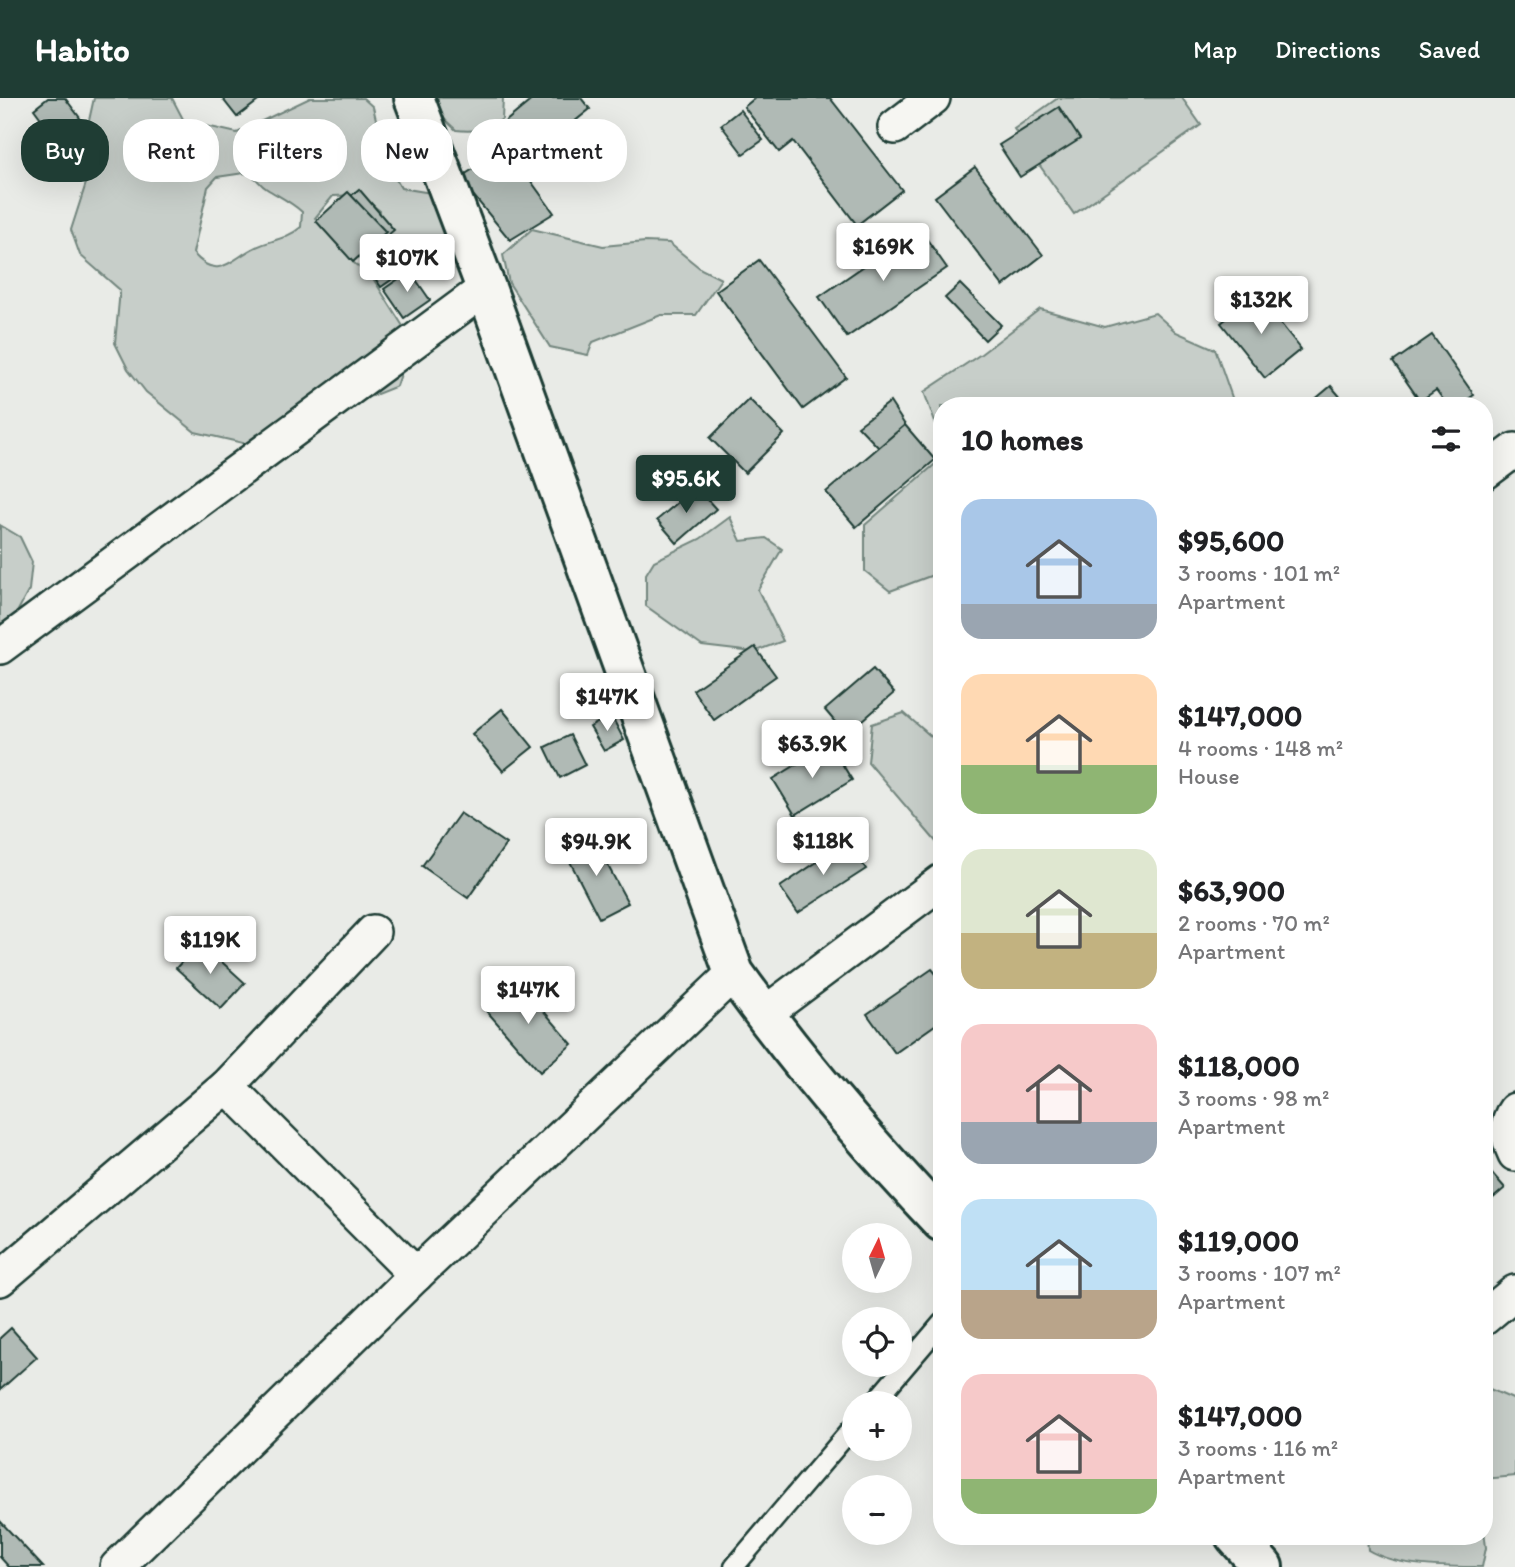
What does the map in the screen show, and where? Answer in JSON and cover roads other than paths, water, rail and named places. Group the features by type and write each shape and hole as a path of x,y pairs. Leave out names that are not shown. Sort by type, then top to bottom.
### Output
{"street":[{"path":"414,98 486,288 734,973 869,1145 933,1213"},
{"path":"895,127 933,98"},
{"path":"0,647 486,288"},
{"path":"1493,466 1515,450"},
{"path":"764,1014 933,888"},
{"path":"0,1279 227,1086 373,932"},
{"path":"117,1567 416,1275 734,973"},
{"path":"227,1086 416,1275"},
{"path":"1515,1110 1507,1127 1515,1154"},
{"path":"1493,1310 1515,1292"},
{"path":"1243,1545 1263,1567"}],"lane":[{"path":"884,1391 933,1333"},
{"path":"734,1567 842,1440"}]}
